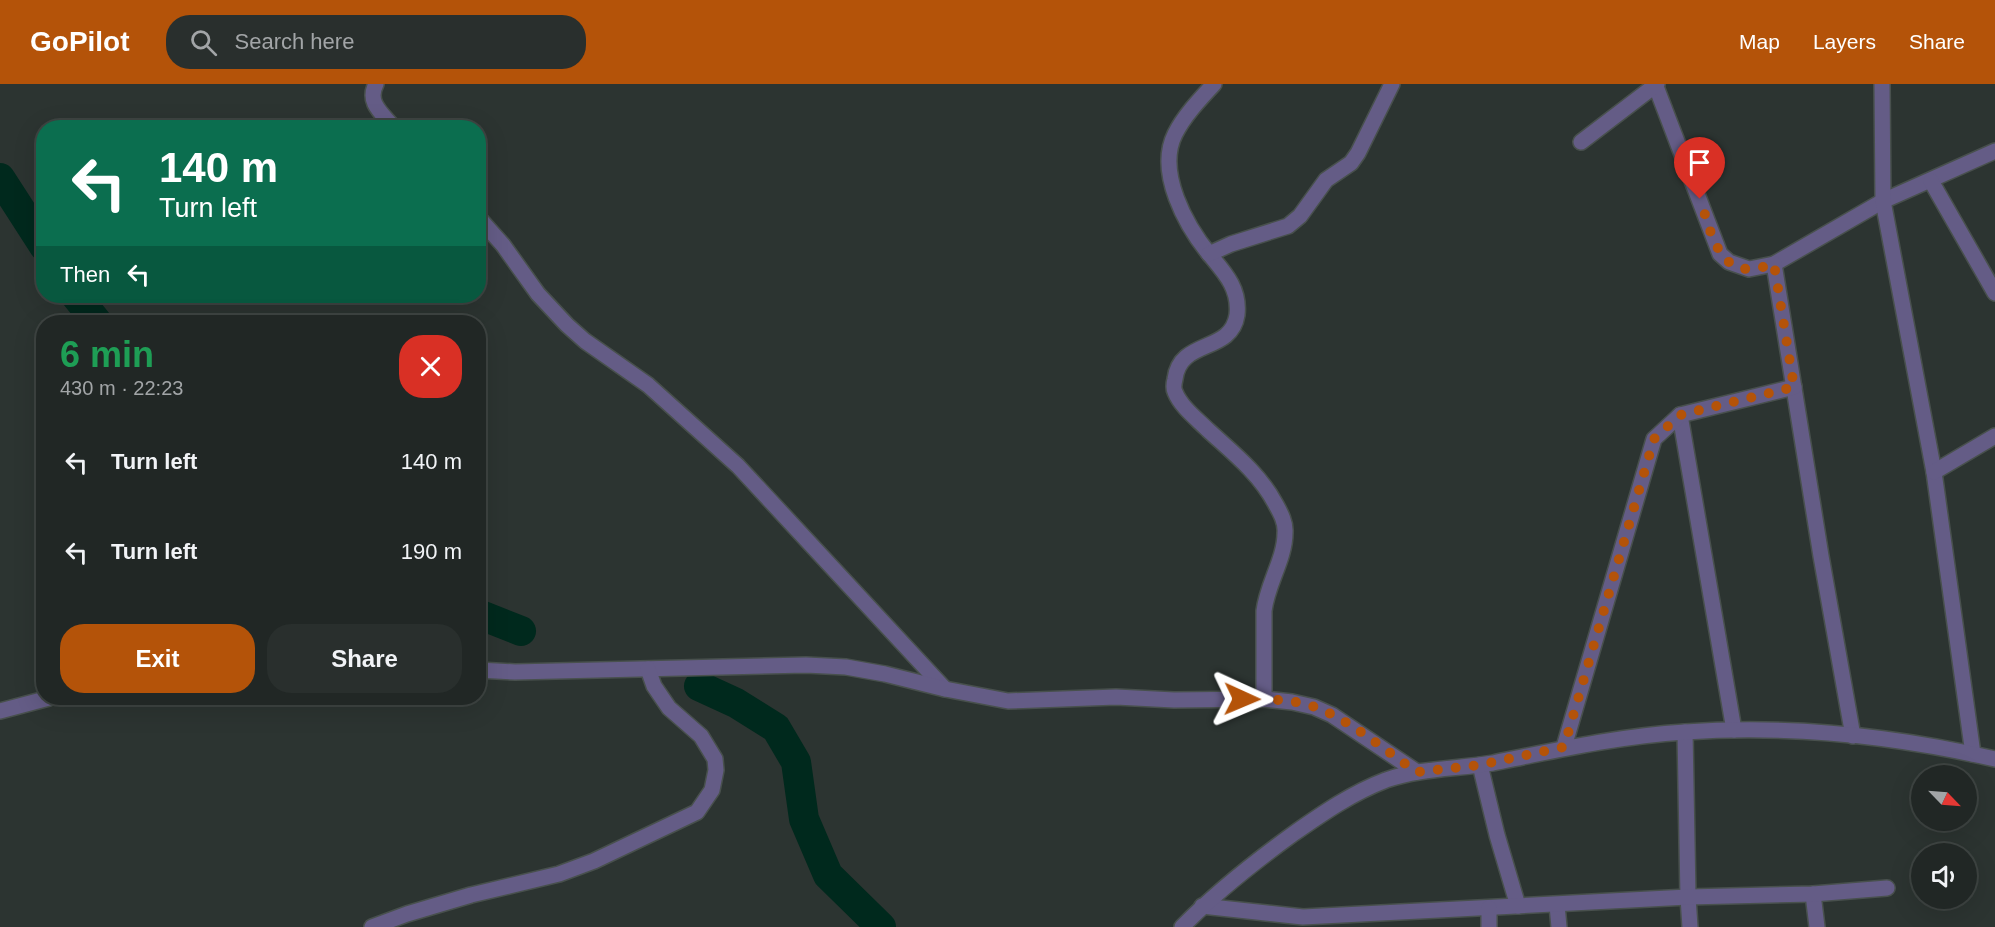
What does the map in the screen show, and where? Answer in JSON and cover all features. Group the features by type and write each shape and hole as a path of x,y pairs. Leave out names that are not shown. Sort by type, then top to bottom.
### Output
{"street":[{"path":"376,84 372,93 373,102 388,120"},
{"path":"1214,84 1182,121 1174,136 1169,155 1170,176 1183,217 1228,276 1233,286 1237,301 1237,315 1234,324 1222,339 1190,352 1181,360 1175,374 1174,391 1192,415 1263,483 1282,515 1285,526 1284,548 1265,598 1263,611 1264,699"},
{"path":"1209,254 1231,244 1288,226 1300,216 1318,188 1351,163 1358,153 1392,84"},
{"path":"1581,142 1656,84 1720,254 1729,262 1749,269 1774,264 1883,201 1995,151"},
{"path":"1882,84 1883,201 1934,472 1973,754"},
{"path":"1931,181 1995,294"},
{"path":"486,226 503,245 538,294 567,325 585,341 648,385 738,466 945,689"},
{"path":"1774,264 1821,556 1853,736"},
{"path":"1564,747 1654,439 1680,415 1794,387"},
{"path":"1680,415 1734,730"},
{"path":"1934,472 1995,436"},
{"path":"486,670 515,672 806,665 846,667 1008,701 1116,697 1174,700 1264,699 1292,702 1314,707 1332,715 1417,772"},
{"path":"372,927 471,895 559,874 594,861 697,812 712,790 716,770 715,759 701,736 669,708 648,669"},
{"path":"0,711 36,701"},
{"path":"1182,927 1202,906 1249,866 1337,803 1387,780 1417,772 1480,765 1564,747 1685,732 1734,730 1853,736 1995,759"},
{"path":"1685,732 1690,927"},
{"path":"1480,765 1497,835 1518,906"},
{"path":"1202,906 1303,917 1688,897 1814,894 1887,888"},
{"path":"1814,894 1817,927"},
{"path":"1557,904 1559,927"},
{"path":"1489,927 1490,908"}],"waterway":[{"path":"0,178 36,234"},
{"path":"82,303 91,315"},
{"path":"486,617 521,631"},
{"path":"699,686 736,703 776,728 796,762 804,819 828,875 881,927"}],"route":[{"path":"1242,699 1292,702 1314,707 1350,726 1417,772 1480,765 1564,747 1654,439 1680,415 1794,387 1774,264 1749,269 1729,262 1720,254 1700,199"}]}
